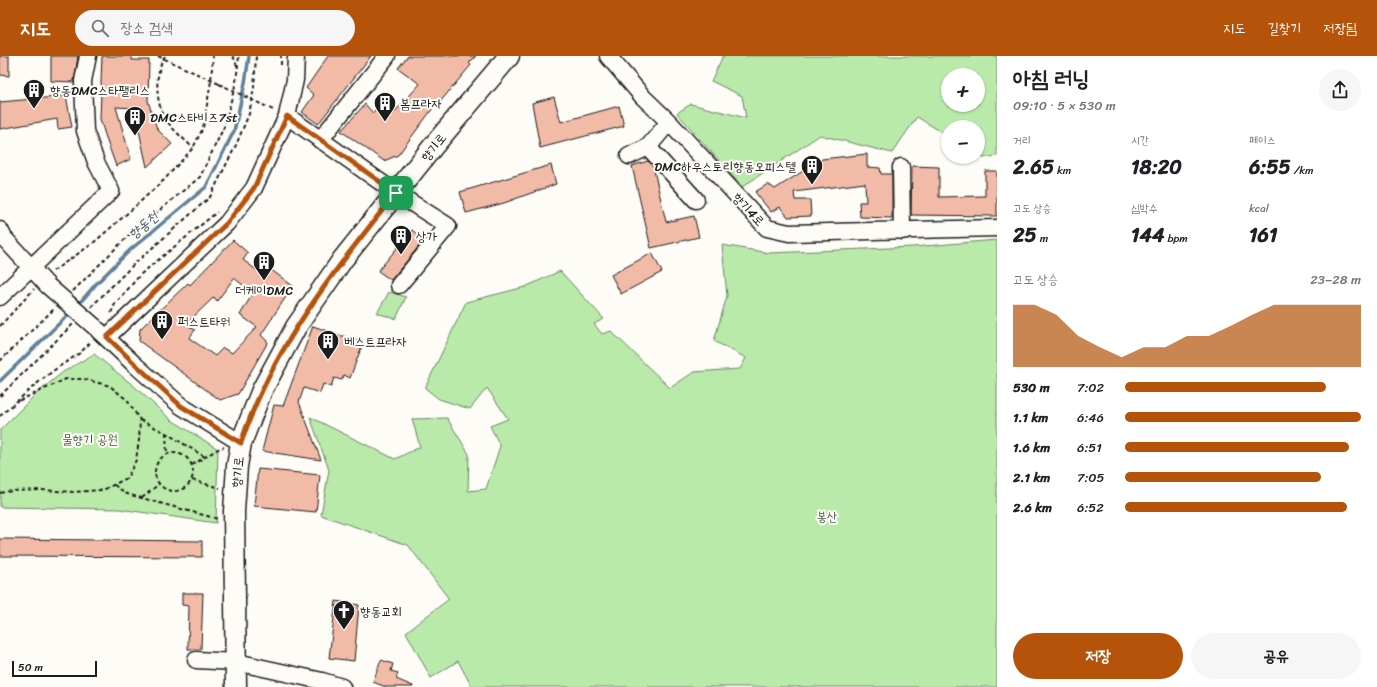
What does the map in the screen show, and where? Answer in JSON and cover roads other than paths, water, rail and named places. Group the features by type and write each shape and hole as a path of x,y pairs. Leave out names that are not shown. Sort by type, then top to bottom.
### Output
{"main road":[{"name":"향기로","path":"236,687 234,511 237,466 232,445 296,327 343,259 435,144 509,56"}],"street":[{"path":"0,297 111,191 96,162 84,132 83,81 88,56"},
{"path":"107,337 227,223 254,188 280,117 296,80 296,56"},
{"path":"320,140 386,56"},
{"name":"향기4로","path":"608,56 643,97 669,122 767,228 789,233 997,228"},
{"path":"280,117 320,140 396,193 448,226 399,285"},
{"path":"629,156 648,146 669,122"},
{"path":"648,146 696,200"},
{"path":"901,167 902,231"},
{"path":"0,230 4,238 32,267 41,287 93,334 107,337 181,406 232,445"},
{"path":"196,660 236,662 322,680 342,687"}],"waterway":[{"name":"향동천","path":"77,306 96,284 130,250 206,187 234,131 245,83 249,56"},
{"name":"향동천","path":"0,381 71,312"}],"place":[{"name":"향동DMC스타팰리스","path":"34,110"},
{"name":"봄프라자","path":"385,122"},
{"name":"DMC스타비즈7st","path":"135,136"},
{"name":"DMC하우스토리향동오피스텔","path":"812,186"},
{"name":"상가","path":"401,256"},
{"name":"더케이DMC","path":"264,282"},
{"name":"퍼스트타워","path":"162,340"},
{"name":"베스트프라자","path":"328,360"},
{"name":"향동교회","path":"344,630"}],"park label":[{"name":"물향기 공원","path":"90,439"},
{"name":"봉산","path":"827,516"}]}
